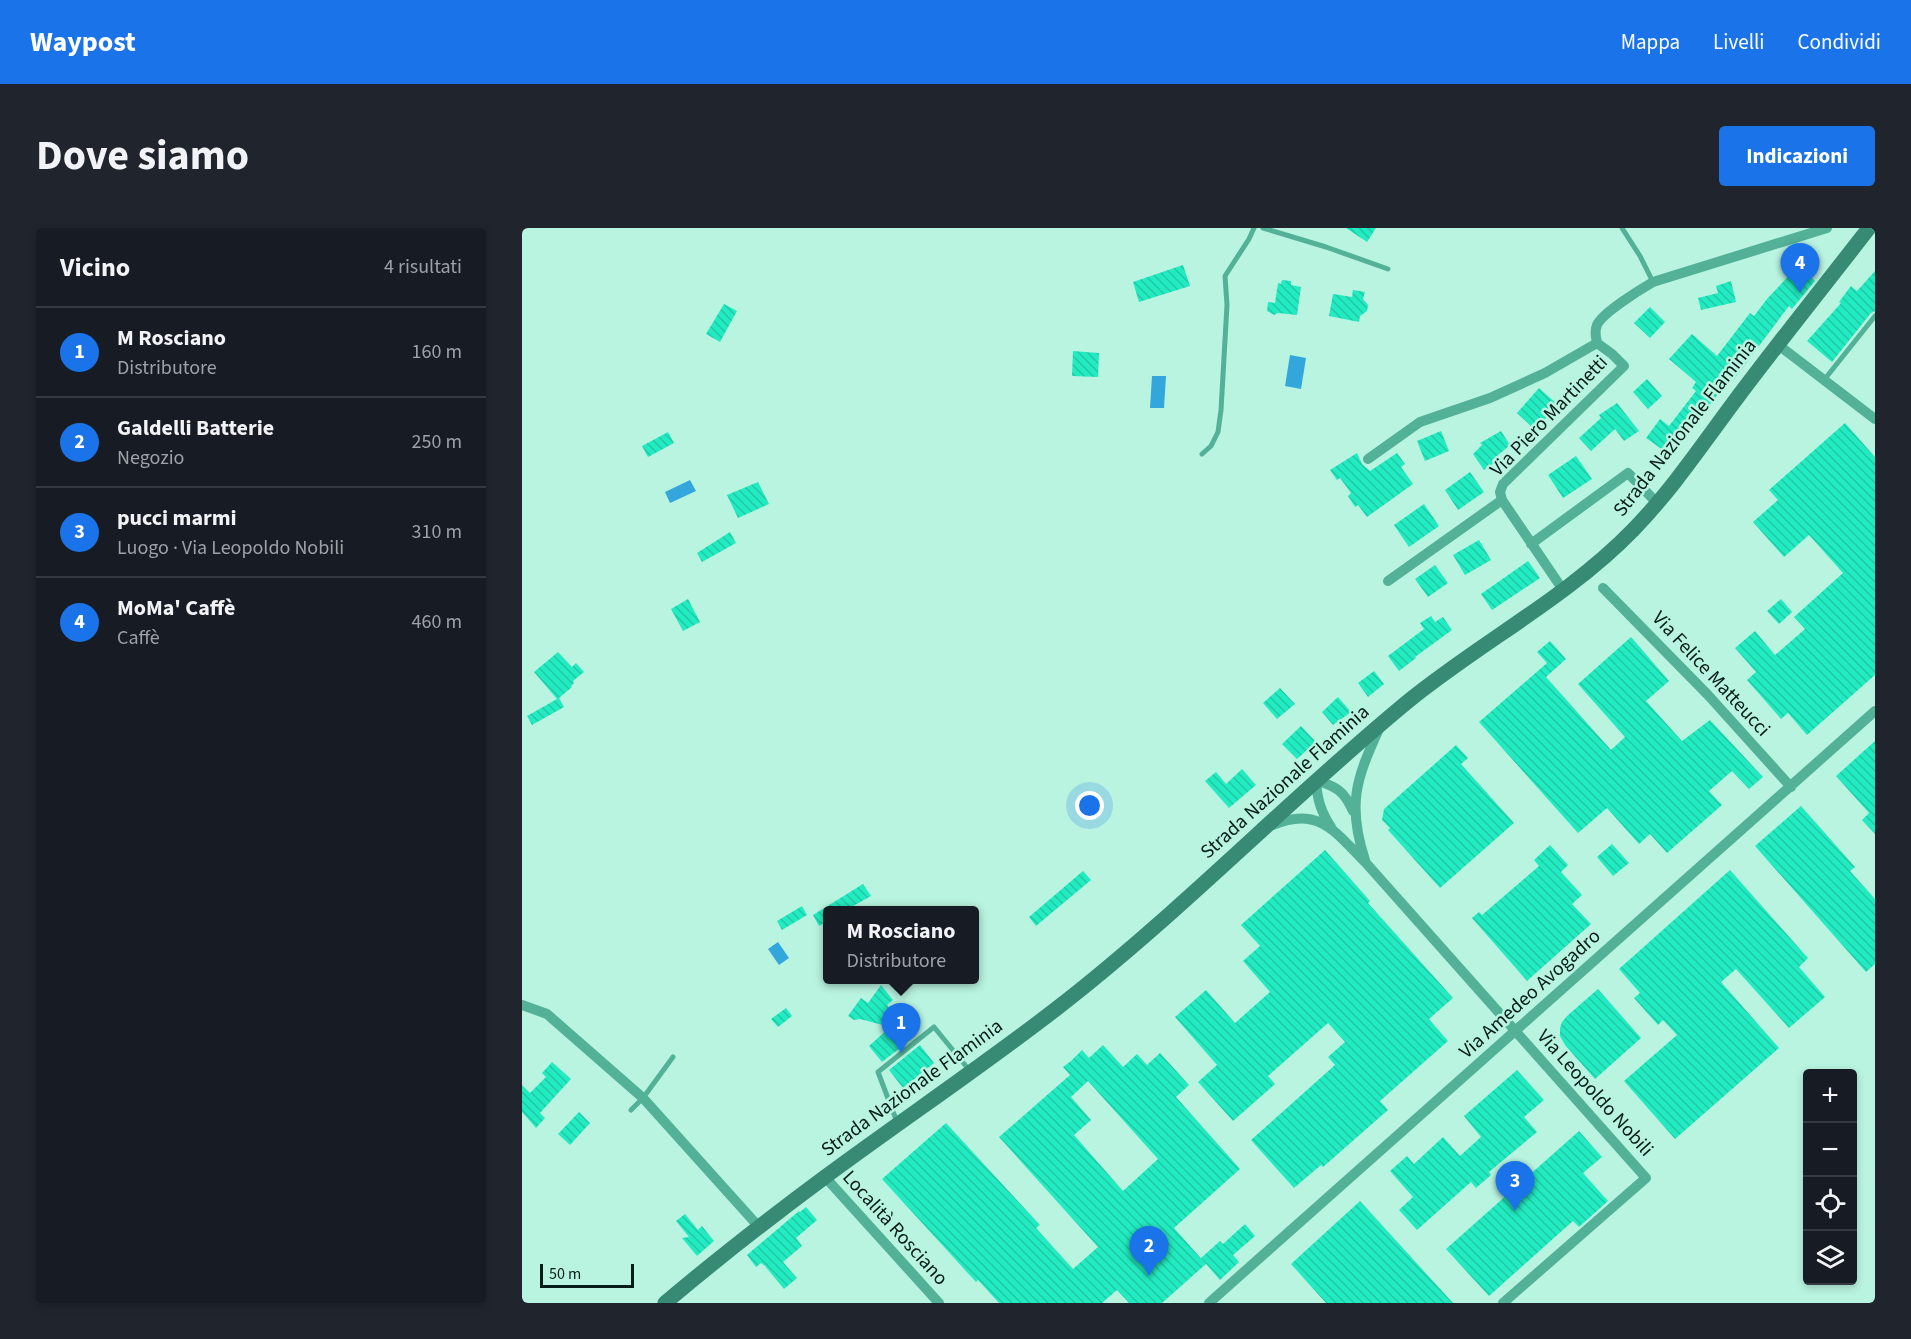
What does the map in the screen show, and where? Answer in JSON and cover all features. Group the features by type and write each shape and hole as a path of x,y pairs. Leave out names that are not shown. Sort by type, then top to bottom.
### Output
{"main road":[{"name":"Strada Nazionale Flaminia","path":"665,1303 825,1177 1058,1007 1181,904 1316,780 1382,723 1445,672 1597,564 1634,529 1657,503 1869,228"}],"street":[{"path":"1598,344 1594,332 1598,322 1638,290 1653,282 1827,228"},
{"name":"Via Piero Martinetti","path":"1368,459 1420,422 1490,398 1545,373 1598,344 1624,366 1503,484 1500,492 1502,500 1388,581"},
{"path":"1778,344 1875,418"},
{"path":"1531,544 1628,473 1657,503"},
{"path":"1502,500 1563,590"},
{"name":"Via Felice Matteucci","path":"1603,588 1708,694 1791,787"},
{"name":"Via Amedeo Avogadro","path":"1209,1303 1875,711"},
{"name":"Via Leopoldo Nobili","path":"1366,863 1357,837 1354,812 1358,782 1382,723"},
{"name":"Via Leopoldo Nobili","path":"1354,812 1346,796 1333,786 1316,780 1317,796 1322,812 1331,827 1516,1030 1646,1178 1503,1303"},
{"name":"Via Leopoldo Nobili","path":"1263,829 1290,818 1310,819 1331,827"},
{"path":"522,1005 547,1014 643,1098 759,1227"},
{"name":"Località Rosciano","path":"825,1177 939,1303"}],"lane":[{"path":"1202,454 1211,446 1218,432 1221,410 1227,305 1225,276 1254,228"},
{"path":"1263,228 1388,269"},
{"path":"1622,228 1653,282"},
{"path":"1824,380 1875,316"},
{"path":"898,1125 878,1072 934,1027 971,1072"},
{"path":"631,1110 643,1098 673,1057"}],"water":[{"path":"1290,355 1306,358 1301,389 1285,386"},
{"path":"1152,376 1166,376 1164,408 1150,408"},
{"path":"690,480 696,491 670,503 665,492"},
{"path":"778,942 789,958 779,965 768,949"}],"building":[{"path":"1346,228 1376,228 1367,242"},
{"path":"1183,265 1190,286 1139,302 1133,282"},
{"path":"1799,265 1815,281 1792,309 1789,306 1734,379 1731,377 1687,430 1682,426 1663,450 1646,438 1660,419 1669,426 1696,391 1692,388 1696,382 1669,359 1692,334 1717,356 1750,313 1754,316"},
{"path":"1875,271 1875,311 1832,362 1807,341 1841,303 1839,302 1851,286 1857,291"},
{"path":"1282,280 1291,281 1291,285 1301,287 1297,315 1278,313 1274,315 1267,311 1268,302 1275,303 1278,283 1281,284"},
{"path":"1731,281 1736,302 1701,310 1698,298 1718,293 1716,286"},
{"path":"1353,290 1365,292 1363,299 1368,305 1367,311 1360,316 1359,322 1329,316 1333,294 1352,297"},
{"path":"724,304 737,311 720,342 706,334"},
{"path":"1650,307 1665,322 1650,338 1634,323"},
{"path":"1073,351 1099,353 1098,377 1072,376"},
{"path":"1647,379 1662,396 1648,409 1633,392"},
{"path":"1539,388 1558,405 1535,430 1517,413"},
{"path":"1617,403 1639,431 1624,441 1615,429 1591,451 1579,438 1601,418 1599,415"},
{"path":"1845,423 1875,457 1875,675 1807,735 1788,713 1781,719 1747,680 1756,672 1735,648 1755,631 1775,655 1805,629 1794,617 1843,573 1809,535 1784,557 1753,522 1778,500 1769,490"},
{"path":"1441,431 1449,451 1425,461 1417,441"},
{"path":"1501,431 1510,445 1492,460 1494,463 1484,470 1473,454 1482,445 1480,443"},
{"path":"668,432 674,443 648,457 642,446"},
{"path":"1357,453 1362,464 1370,471 1397,453 1405,464 1401,467 1413,484 1367,517 1358,505 1355,507 1348,496 1351,493 1340,478 1337,480 1330,470"},
{"path":"1576,456 1592,479 1563,498 1548,475"},
{"path":"1470,472 1484,492 1458,510 1445,490"},
{"path":"758,482 769,504 738,518 727,495"},
{"path":"1424,504 1439,526 1409,547 1394,525"},
{"path":"730,532 736,543 702,562 697,553"},
{"path":"1479,540 1491,560 1465,575 1453,555"},
{"path":"1528,561 1540,578 1492,610 1481,594"},
{"path":"1435,565 1448,583 1428,597 1415,579"},
{"path":"688,599 700,622 683,631 671,609"},
{"path":"1781,599 1792,612 1779,624 1767,611"},
{"path":"1431,616 1435,622 1443,617 1452,630 1399,671 1388,656 1424,629 1420,623"},
{"path":"1631,637 1669,681 1646,701 1682,741 1710,720 1763,777 1749,789 1732,771 1709,791 1722,805 1667,853 1650,834 1639,844 1607,808 1578,833 1479,722 1547,663 1537,652 1550,641 1566,659 1546,677 1611,750 1625,737 1578,684"},
{"path":"558,652 572,667 576,663 584,672 559,698 564,707 532,725 527,716 557,699 534,672"},
{"path":"1374,671 1384,684 1368,697 1358,683"},
{"path":"1280,688 1295,704 1277,719 1263,703"},
{"path":"1338,697 1351,712 1333,725 1322,712"},
{"path":"1301,726 1316,742 1297,759 1282,744"},
{"path":"1875,741 1875,834 1862,820 1869,813 1836,776"},
{"path":"1456,745 1468,758 1461,764 1514,823 1440,888 1388,830 1390,828 1382,820 1384,809"},
{"path":"1242,769 1256,785 1229,808 1205,781 1216,772 1226,784"},
{"path":"1801,806 1855,867 1850,871 1875,899 1875,964 1866,972 1755,846"},
{"path":"1612,844 1629,863 1613,876 1597,857"},
{"path":"1550,845 1568,865 1561,872 1582,895 1572,904 1591,924 1527,981 1472,918 1479,912 1482,915 1539,866 1534,860"},
{"path":"1325,850 1370,901 1368,903 1453,998 1429,1019 1448,1041 1380,1101 1388,1110 1323,1167 1321,1165 1294,1188 1251,1140 1335,1065 1328,1057 1345,1042 1328,1023 1268,1076 1275,1084 1233,1121 1198,1082 1217,1065 1175,1017 1206,990 1235,1023 1270,992 1243,961 1260,946 1241,925"},
{"path":"1730,870 1808,958 1799,967 1825,997 1789,1028 1736,969 1721,982 1779,1048 1675,1139 1624,1081 1677,1035 1663,1020 1658,1025 1634,998 1640,993 1619,969"},
{"path":"1083,871 1091,880 1036,926 1029,917"},
{"path":"863,884 871,896 853,906 828,906"},
{"path":"802,906 807,915 782,930 777,921"},
{"path":"823,909 823,924 819,926 813,915"},
{"path":"881,985 893,1000 887,1005 914,1037 882,1062 869,1046 890,1027 860,1019 854,1020 848,1016 861,998 868,1003"},
{"path":"1598,989 1641,1038 1595,1079 1565,1045 1560,1036 1560,1028 1567,1016"},
{"path":"786,1008 792,1016 778,1027 771,1019"},
{"path":"920,1045 934,1063 903,1088 889,1070"},
{"path":"1103,1045 1123,1067 1137,1054 1147,1065 1160,1053 1189,1085 1176,1097 1240,1169 1174,1228 1206,1264 1162,1303 1129,1303 1117,1290 1102,1303 999,1303 978,1280 976,1282 882,1179 946,1123 1040,1225 1036,1228 1073,1269 1098,1247 999,1137 1070,1075 1063,1067 1082,1050 1089,1058","holes":["1088,1081 1158,1159 1123,1191 1074,1135 1091,1120 1071,1097"]},
{"path":"552,1062 571,1079 540,1113 545,1118 536,1128 522,1112 522,1085 530,1093 546,1077 542,1073"},
{"path":"1517,1070 1544,1100 1524,1117 1537,1132 1489,1172 1491,1175 1476,1188 1471,1182 1417,1230 1399,1210 1413,1197 1390,1171 1407,1156 1414,1164 1443,1137 1460,1156 1481,1137 1464,1116"},
{"path":"579,1112 590,1123 570,1145 558,1134"},
{"path":"1579,1131 1602,1157 1583,1173 1608,1201 1579,1227 1573,1221 1489,1296 1446,1249"},
{"path":"1360,1201 1453,1303 1326,1303 1291,1264"},
{"path":"806,1207 817,1220 796,1238 802,1246 783,1262 797,1278 784,1289 765,1266 761,1263 756,1267 747,1255"},
{"path":"685,1214 698,1230 702,1226 714,1241 697,1256 682,1238 689,1237 676,1221"},
{"path":"1245,1224 1255,1236 1233,1255 1239,1262 1220,1280 1201,1258 1220,1241 1223,1244"}],"place":[{"name":"MoMa' Caffè","path":"1800,293"},
{"name":"M Rosciano","path":"901,1053"},
{"name":"pucci marmi","path":"1515,1211"},
{"name":"Galdelli Batterie","path":"1149,1276"}]}
